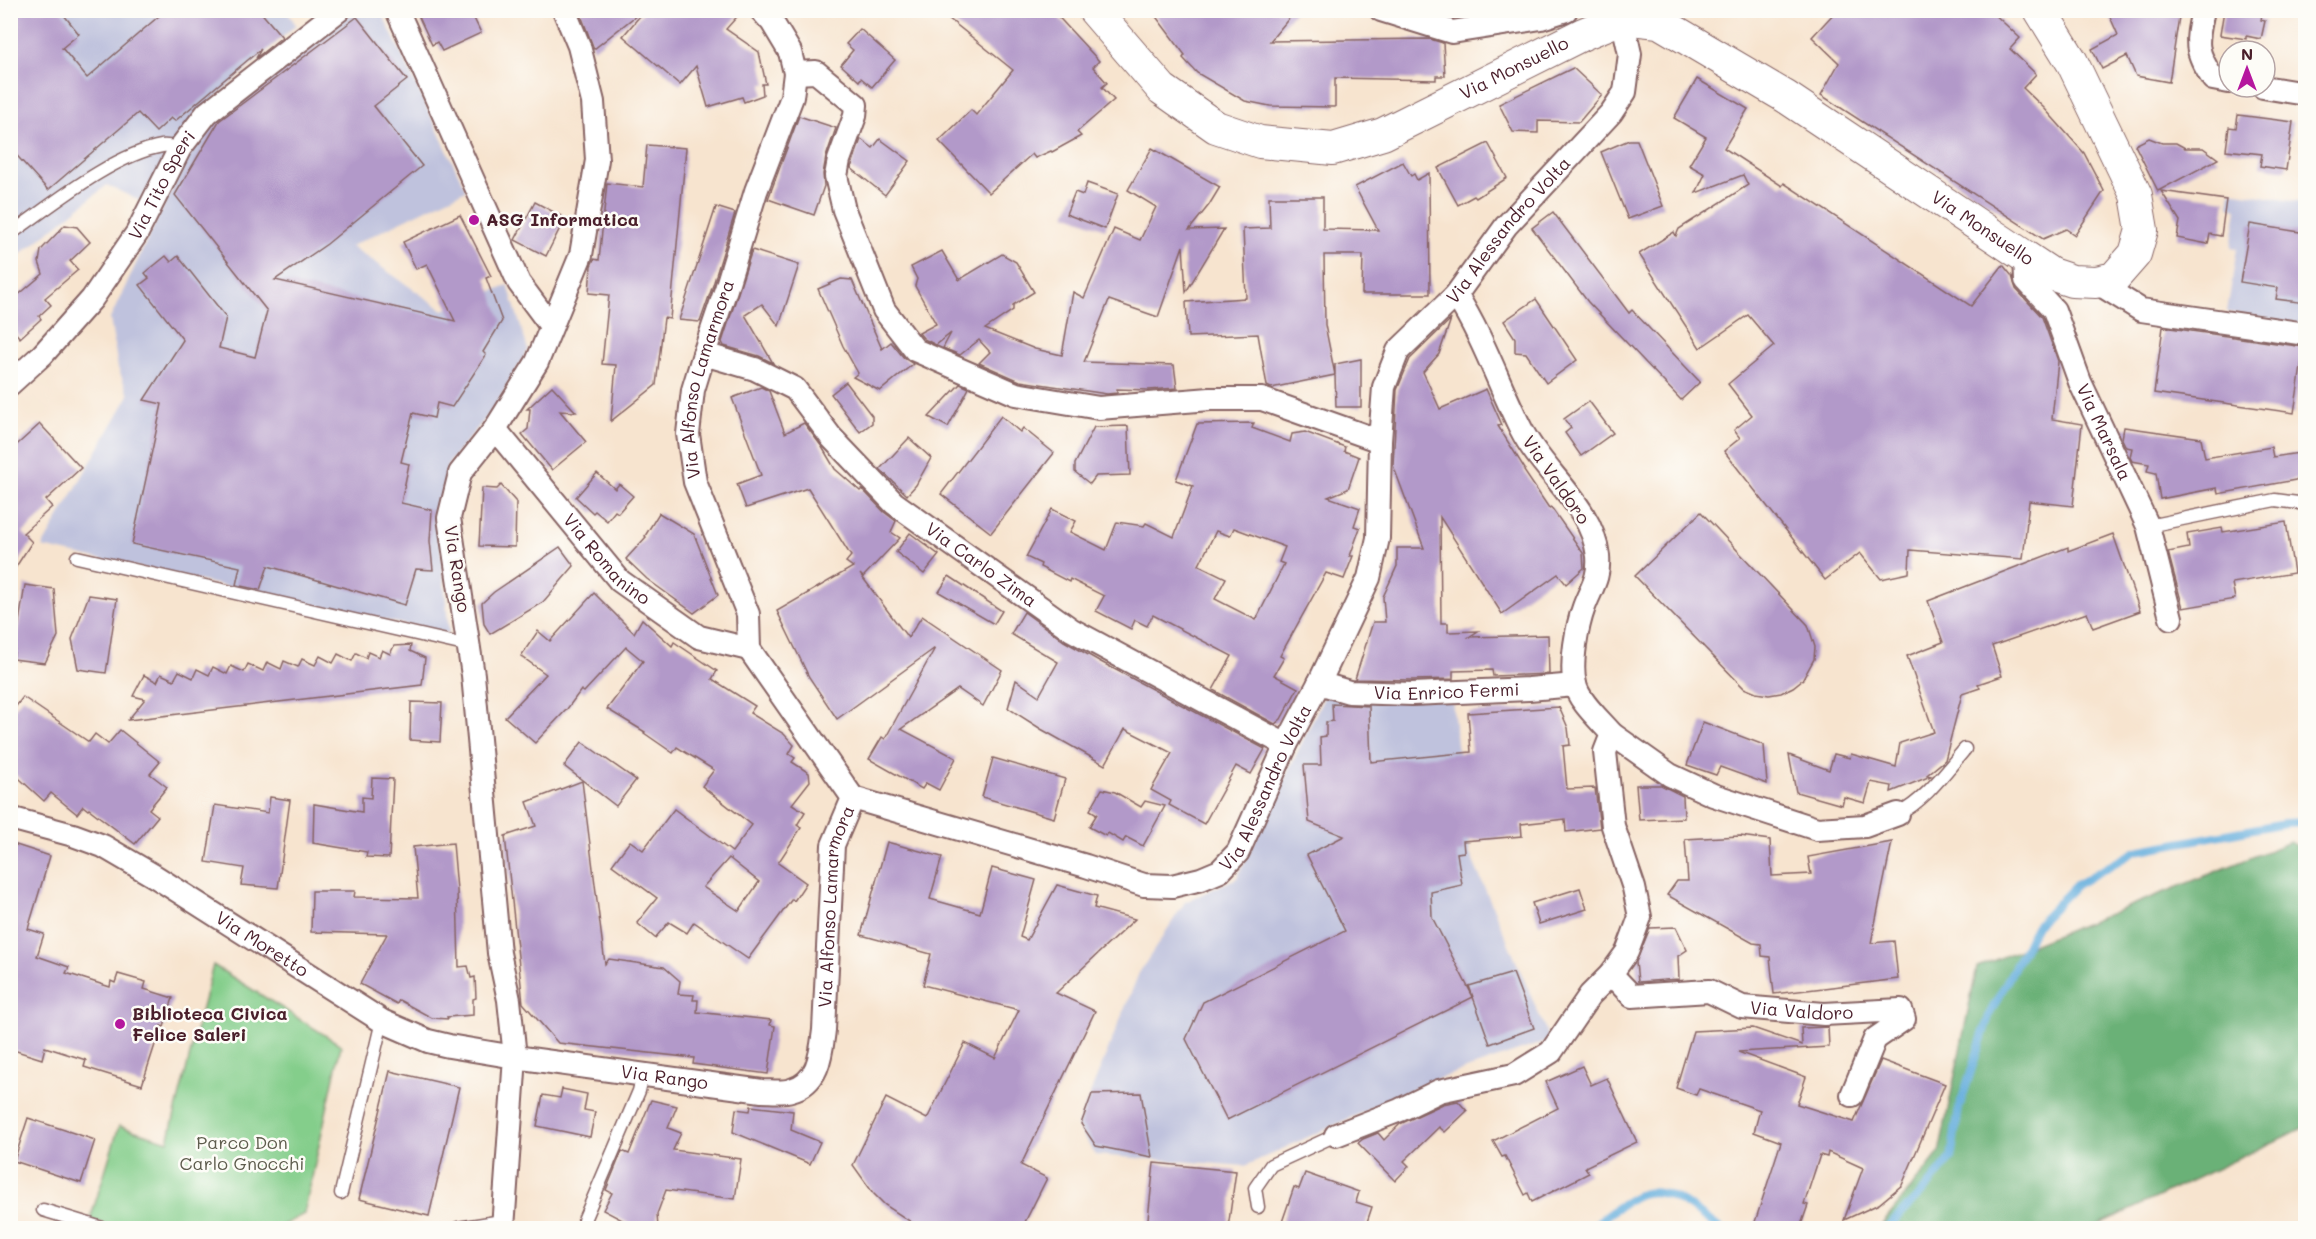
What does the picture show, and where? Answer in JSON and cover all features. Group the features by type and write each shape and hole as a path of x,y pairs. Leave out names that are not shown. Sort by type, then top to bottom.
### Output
{"main road":[{"name":"Via Monsuello","path":"1094,10 1162,89 1216,127 1260,142 1333,149 1383,134 1618,14 1659,22 1786,97 2051,274 2072,281 2096,282"},
{"path":"2040,10 2072,62 2136,195 2142,230 2135,254 2114,278 2096,282"}],"street":[{"name":"Via Tito Speri","path":"10,384 43,354 92,299 137,233 180,148 207,113 339,10"},
{"path":"397,10 519,283 551,326"},
{"name":"Via Rango","path":"503,1225 515,1056 509,1000 499,953 469,646 449,518 460,472 495,429 537,362 581,255 597,160 593,102 579,46 564,10"},
{"name":"Via Alfonso Lamarmora","path":"761,10 772,22 790,52 795,73 792,97 756,191 704,354 693,390 688,434 695,482 748,614 749,649 853,798 833,845 824,1030 820,1061 811,1079"},
{"path":"1381,10 1452,32 1541,18 1566,10"},
{"path":"2203,10 2196,44 2205,66 2213,79 2217,80"},
{"name":"Via Alessandro Volta","path":"853,798 1144,885 1172,886 1201,879 1220,871 1238,852 1286,745 1369,578 1378,538 1380,441 1384,387 1398,351 1456,295 1506,226 1611,113 1625,92 1630,54 1618,14"},
{"path":"795,73 816,72 856,105 855,116 839,160 836,177 844,210 884,310 915,350 1016,394 1100,408 1210,399 1262,399 1380,441"},
{"path":"2277,89 2306,94"},
{"name":"Via Marsala","path":"2025,255 2026,280 2054,310 2080,382 2148,526 2171,618"},
{"name":"Via Monsuello","path":"2096,282 2141,310 2306,334"},
{"name":"Via Valdoro","path":"1456,295 1473,321 1522,432 1580,509 1596,539 1599,572 1583,609 1575,651 1575,685"},
{"name":"Via Carlo Zima","path":"704,354 755,369 795,389 831,437 894,503 1072,630 1286,745"},
{"name":"Via Romanino","path":"495,429 620,581 699,637 749,649"},
{"name":"Via Enrico Fermi","path":"1319,682 1349,692 1412,694 1575,685"},
{"path":"1575,685 1588,707 1612,734 1670,775 1713,795 1817,829 1864,826 1898,814"},
{"path":"1336,1135 1400,1110 1439,1091 1514,1075 1551,1052 1590,995 1611,974 1627,952 1640,917 1634,888 1613,826 1605,752 1612,734"},
{"name":"Via Moretto","path":"10,818 73,835 103,846 156,877 382,1021 428,1041 515,1056"},
{"name":"Via Valdoro","path":"1611,974 1632,996 1709,991 1742,1007 1824,1014 1901,1010 1904,1019 1875,1039 1852,1095"},
{"name":"Via Rango","path":"515,1056 762,1091 792,1090 811,1079"}],"lane":[{"path":"10,234 95,177 134,154 164,145 180,148"},
{"path":"2148,526 2275,500 2306,504"},
{"path":"76,557 469,646"},
{"path":"1898,814 1908,809 1924,794 1965,749"},
{"path":"341,1193 382,1021"},
{"path":"584,1220 639,1091 643,1074"},
{"path":"1258,1207 1255,1188 1271,1165 1336,1135"},
{"path":"43,1210 102,1228"},
{"path":"462,1228 503,1225"}],"shaded area":[{"path":"11,11 287,11 296,25 199,112 140,201 107,185 11,262"},
{"path":"355,11 381,11 466,190 351,246 443,310 508,285 528,350 495,407 448,464 438,520 449,634 42,547 129,395 118,368 110,319 160,213 208,120"},
{"path":"2231,191 2305,203 2305,325 2227,312 2237,249 2231,248 2237,209 2229,207"},
{"path":"1325,695 1452,700 1470,854 1550,1040 1429,1082 1245,1166 1095,1155 1077,1126 1139,973 1185,902 1237,878"}],"green space":[{"path":"2290,842 2305,851 2305,1127 2092,1228 1876,1228 1881,1226 1939,1153 1977,967"},
{"name":"Parco Don Carlo Gnocchi","path":"213,965 341,1045 304,1214 277,1228 120,1228 90,1220 119,1126 168,1141"}],"building":[{"path":"10,10 60,10 79,34 62,48 87,78 166,10 259,10 282,37 256,58 261,49 175,121 171,118 156,132 138,113 48,190 10,148"},
{"path":"433,10 470,10 481,33 442,51 437,42 432,45 419,17"},
{"path":"579,10 643,10 594,49"},
{"path":"645,10 743,10 726,29 759,52 766,84 762,84 763,95 744,102 742,97 708,107 696,66 680,85 623,36"},
{"path":"938,10 1052,10 1099,61 1093,67 1107,83 1102,87 1114,100 1077,132 1081,136 1052,152 1035,158 1032,154 989,193 939,141 971,110 976,115 1013,70"},
{"path":"1151,10 1296,10 1270,41 1430,39 1443,43 1445,76 1436,76 1436,80 1335,78 1335,107 1270,106 1245,101 1197,73 1183,58 1185,55"},
{"path":"1837,10 1990,10 2020,38 2010,49 2036,74 2023,88 2084,153 2104,191 2075,235 2066,229 2043,239 1821,95 1839,63 1812,37"},
{"path":"2107,10 2180,10 2169,82 2136,76 2127,56 2102,69 2092,49 2118,35"},
{"path":"2224,10 2263,10 2261,20 2265,21 2261,39 2220,35"},
{"path":"357,17 407,80 374,106 422,166 327,244 275,280 455,321 427,264 416,269 403,242 460,215 491,276 486,278 502,321 483,352 486,355 452,407 437,403 434,418 413,413 401,462 409,464 401,503 432,510 430,541 433,570 416,569 405,605 268,566 260,590 236,585 240,567 132,544 162,404 144,400 183,340 140,285 149,278 145,273 166,256 171,262 178,256 226,317 219,348 255,357 267,311 175,195 219,121"},
{"path":"860,29 895,60 872,87 861,78 859,81 841,65 853,50 846,44"},
{"path":"1573,68 1602,95 1579,122 1538,121 1538,133 1513,132 1499,104"},
{"path":"1697,79 1748,109 1724,148 1782,186 1784,183 1971,306 2003,265 2012,276 2016,289 2042,317 2058,361 2052,419 2082,424 2073,506 2029,501 2023,559 1910,550 1909,573 1881,579 1860,553 1825,580 1724,451 1740,438 1734,430 1752,415 1728,384 1774,346 1748,315 1700,348 1639,254 1674,232 1676,236 1679,229 1748,185 1743,175 1696,193 1705,174 1689,165 1706,137 1674,118"},
{"path":"2238,115 2293,122 2286,170 2260,166 2262,154 2226,150 2229,127 2236,128"},
{"path":"799,116 836,128 826,157 823,174 824,186 814,215 768,199"},
{"path":"2149,138 2162,143 2176,143 2185,148 2203,148 2218,159 2158,191 2135,145"},
{"path":"861,139 873,148 880,139 910,161 885,195 851,168"},
{"path":"1629,140 1637,140 1663,206 1628,219 1601,152"},
{"path":"1488,143 1507,178 1476,198 1474,196 1458,205 1438,168"},
{"path":"647,145 686,148 670,319 664,318 656,385 611,421 616,365 602,364 609,295 589,293 591,266 594,259 599,260 607,183 643,187"},
{"path":"1152,148 1220,187 1189,230 1224,229 1186,292 1183,246 1158,317 1109,300 1084,362 1174,365 1177,388 1117,389 1117,393 1107,394 1020,381 979,363 990,352 979,340 960,355 943,348 951,333 936,345 924,339 919,333 936,324 915,286 917,279 911,267 942,251 959,280 1002,254 1016,262 1034,292 1013,305 1013,310 985,329 1035,349 1062,355 1073,292 1084,298 1114,229 1140,240 1156,207 1128,190"},
{"path":"1403,162 1411,176 1414,174 1417,180 1429,173 1430,294 1362,294 1363,255 1324,255 1325,325 1335,375 1271,388 1267,386 1258,334 1188,337 1186,302 1246,298 1243,229 1270,228 1269,197 1323,197 1323,229 1378,230 1355,187"},
{"path":"1087,183 1118,194 1105,229 1066,214 1075,192 1083,195"},
{"path":"2161,191 2226,200 2221,236 2210,234 2208,244 2177,238 2180,221"},
{"path":"535,202 565,218 546,256 515,240"},
{"path":"716,207 735,213 713,285 700,322 679,320"},
{"path":"1553,212 1629,313 1632,310 1700,382 1681,400 1588,302 1532,228"},
{"path":"2250,224 2306,233 2306,303 2276,299 2278,288 2240,282"},
{"path":"65,225 77,227 90,242 70,261 78,270 45,298 51,305 39,316 41,319 20,338 10,327 10,302 43,274 39,262 41,250"},
{"path":"752,250 799,265 779,326 762,304 745,315 773,363 759,356 724,346 722,342"},
{"path":"841,279 852,280 882,349 891,342 904,358 913,364 880,391 853,377 858,373 843,346 818,289"},
{"path":"1536,299 1577,360 1546,383 1526,353 1515,352 1515,338 1504,321"},
{"path":"1451,319 1439,354 1423,372 1440,409 1486,389 1502,425 1498,426 1525,469 1524,471 1583,553 1584,568 1566,584 1558,574 1502,614 1440,517 1441,623 1448,623 1448,632 1478,631 1469,637 1548,635 1549,674 1493,676 1492,670 1453,671 1453,679 1355,679 1373,622 1385,622 1383,597 1397,566 1397,548 1424,548 1393,465 1397,390 1410,359"},
{"path":"2163,327 2304,347 2294,413 2154,393"},
{"path":"1361,359 1361,407 1336,407 1335,364"},
{"path":"846,382 872,416 872,423 860,432 831,394"},
{"path":"960,384 969,388 948,427 929,417"},
{"path":"552,386 576,412 560,411 586,442 552,470 522,434 528,429 530,409 527,409"},
{"path":"761,387 769,391 785,433 804,423 835,469 860,491 862,489 896,521 891,532 900,538 863,577 860,574 908,638 922,616 1002,670 983,706 958,689 901,729 956,758 939,790 926,783 922,789 869,759 882,737 885,739 935,648 837,719 809,677 777,611 853,567 846,562 851,556 808,488 746,508 737,484 761,475 732,398"},
{"path":"1589,401 1613,433 1581,456 1565,433 1571,428 1564,419"},
{"path":"1001,416 1020,432 1023,428 1054,453 991,533 941,494"},
{"path":"1254,423 1252,428 1290,442 1292,434 1305,432 1345,447 1344,451 1359,457 1348,489 1328,497 1360,508 1354,526 1360,528 1350,556 1353,556 1344,579 1326,573 1280,656 1284,658 1274,675 1298,688 1281,719 1275,724 1213,690 1232,656 1153,615 1147,626 1135,620 1131,629 1096,611 1104,596 1070,579 1069,582 1026,557 1052,509 1076,521 1070,532 1106,550 1117,522 1144,526 1146,523 1174,537 1193,486 1176,480 1197,424","holes":["1234,528 1285,547 1279,562 1284,564 1256,620 1215,599 1226,578 1199,565 1216,531 1230,536"]},
{"path":"40,424 81,468 46,500 52,507 23,533 32,542 10,576 10,451"},
{"path":"1128,426 1130,475 1096,476 1090,484 1075,472 1075,464 1094,427"},
{"path":"2124,427 2201,438 2205,458 2271,447 2273,457 2306,452 2306,478 2218,494 2217,488 2160,499 2156,473 2147,471 2149,464 2132,461 2130,457 2132,448 2126,447 2122,439"},
{"path":"909,438 931,458 916,485 907,495 880,469"},
{"path":"597,473 615,489 619,484 633,496 618,513 615,511 607,521 595,511 593,513 576,497"},
{"path":"501,485 516,502 515,547 479,546 482,488 497,489"},
{"path":"1701,512 1808,625 1815,647 1814,659 1803,679 1781,693 1769,695 1744,688 1635,576"},
{"path":"659,513 694,534 718,595 694,613 647,579 626,559 646,537"},
{"path":"2286,522 2294,573 2232,583 2235,599 2183,608 2168,552 2189,548 2187,534 2222,528 2223,532"},
{"path":"910,533 939,555 924,574 896,552"},
{"path":"2113,534 2140,611 2093,628 2087,613 1992,646 2002,676 1978,684 1980,688 1962,694 1945,760 1927,775 1931,776 1891,792 1892,786 1871,782 1865,803 1844,797 1842,805 1796,792 1789,755 1829,770 1834,754 1850,758 1851,754 1896,767 1900,743 1934,732 1907,656 1943,642 1928,601 2068,547 2068,551"},
{"path":"560,547 574,566 543,602 490,634 484,624 482,603 494,592"},
{"path":"949,576 1002,611 994,624 939,592"},
{"path":"25,585 54,589 58,636 45,663 13,659"},
{"path":"594,593 634,633 642,619 672,646 674,642 717,671 712,679 755,706 750,713 784,734 794,745 789,754 795,758 792,762 809,773 810,781 792,804 805,812 797,825 801,828 778,863 806,883 748,959 694,922 687,933 669,922 655,938 637,923 657,898 612,865 630,841 643,850 674,809 732,852 752,825 702,786 714,770 677,747 673,753 645,732 607,709 643,661 626,647 584,692 581,690 567,709 535,743 505,717 546,674 521,656 538,631 550,641","holes":["729,858 759,882 739,911 703,887"]},
{"path":"89,595 117,599 106,673 78,669 72,639"},
{"path":"1024,612 1064,641 1099,661 1265,749 1251,774 1236,766 1204,824 1169,805 1171,801 1151,790 1172,753 1125,729 1105,765 1008,708 1016,680 1039,696 1058,662 1011,634"},
{"path":"411,645 410,651 425,658 422,685 128,720 145,699 133,696 144,675 157,682 161,674 174,680 179,671 193,678 197,669 209,675 213,667 227,674 231,666 244,672 248,664 263,671 267,662 281,669 284,661 298,667 302,659 315,665 320,656 333,663 338,654 352,661 356,653 366,658 368,652 379,657 382,650 390,654 394,646"},
{"path":"23,697 89,742 95,734 108,744 120,730 160,762 150,774 167,787 149,809 158,816 135,844 83,806 77,814 51,793 44,801 10,770 10,714"},
{"path":"411,702 442,703 440,742 410,740"},
{"path":"1332,704 1369,706 1371,762 1471,752 1468,713 1559,707 1568,728 1570,745 1563,746 1567,789 1595,788 1600,828 1566,832 1565,819 1521,824 1522,836 1463,841 1464,852 1457,853 1462,885 1431,892 1432,917 1473,997 1227,1120 1186,1039 1203,1002 1345,931 1307,855 1344,836 1309,822 1304,765 1321,765 1320,737 1326,736 1326,722 1333,721"},
{"path":"1703,722 1764,745 1767,784 1720,767 1716,775 1687,765"},
{"path":"582,742 636,780 616,806 564,766"},
{"path":"993,758 1065,779 1054,818 982,797"},
{"path":"372,778 393,779 389,858 366,857 367,852 313,843 314,804 362,812 362,797 371,798"},
{"path":"582,781 605,964 609,959 664,967 680,981 678,994 694,995 693,1000 698,1000 697,1012 771,1020 770,1025 775,1026 768,1074 693,1064 694,1058 558,1043 523,1003 505,836 536,826 527,802"},
{"path":"1636,785 1661,785 1683,796 1684,818 1639,820"},
{"path":"1102,789 1115,792 1141,807 1145,801 1165,806 1143,846 1126,837 1123,842 1108,833 1106,836 1089,827 1097,814 1090,810"},
{"path":"270,797 290,800 278,888 241,885 244,868 206,862 215,805 268,813"},
{"path":"1740,836 1770,840 1772,876 1811,874 1808,857 1892,842 1871,943 1894,941 1898,979 1774,994 1770,957 1762,956 1761,944 1753,943 1667,895 1677,881 1688,881 1685,839"},
{"path":"887,842 942,857 930,899 980,913 992,868 1036,880 1020,937 1027,940 1057,885 1097,896 1094,908 1135,919 1056,993 1095,1011 1021,1165 1047,1178 1022,1228 964,1228 955,1225 920,1228 885,1205 873,1193 853,1165 886,1098 927,1119 965,1043 995,1058 1019,1010 923,985 931,954 861,935"},
{"path":"10,843 50,856 28,929 44,934 37,956 69,967 66,973 110,987 111,981 115,983 118,974 146,982 144,989 173,998 164,1027 161,1026 142,1085 84,1067 86,1060 45,1047 42,1059 10,1049"},
{"path":"453,843 459,967 468,966 471,978 475,977 476,998 473,999 473,1015 447,1017 448,1019 432,1018 399,1000 397,1004 360,984 387,934 311,932 312,891 355,891 354,897 418,898 413,847"},
{"path":"1580,888 1587,909 1539,924 1532,903"},
{"path":"1676,927 1687,950 1678,956 1679,979 1638,982 1636,962 1650,928"},
{"path":"1513,973 1534,1028 1490,1044 1469,986"},
{"path":"1828,1027 1829,1047 1738,1052 1806,1077 1797,1104 1854,1122 1881,1060 1945,1084 1902,1185 1879,1204 1844,1220 1863,1168 1828,1152 1827,1157 1820,1155 1804,1204 1808,1205 1800,1228 1754,1225 1781,1142 1754,1132 1760,1110 1699,1089 1696,1095 1676,1088 1693,1031 1753,1028 1802,1045 1801,1028"},
{"path":"1582,1066 1591,1085 1607,1078 1637,1142 1585,1167 1589,1173 1532,1202 1528,1193 1525,1195 1505,1156 1502,1157 1493,1141 1558,1108 1546,1082"},
{"path":"390,1071 459,1087 429,1216 359,1199"},
{"path":"562,1089 587,1094 584,1110 595,1112 590,1137 537,1126 543,1095 560,1098"},
{"path":"1141,1093 1152,1157 1096,1146 1081,1124 1092,1094"},
{"path":"651,1100 677,1106 668,1128 681,1133 673,1150 741,1159 735,1199 666,1190 657,1214 658,1228 628,1228 630,1224 603,1210 612,1193 606,1190 622,1151 629,1154"},
{"path":"1458,1101 1467,1111 1445,1132 1439,1127 1404,1161 1409,1166 1395,1181 1358,1143 1378,1133 1384,1140 1400,1124 1443,1104"},
{"path":"751,1106 793,1111 791,1130 820,1142 810,1164 733,1132 736,1109 750,1111"},
{"path":"28,1118 95,1140 81,1183 14,1161"},
{"path":"1154,1163 1236,1171 1228,1228 1147,1228"},
{"path":"1305,1173 1359,1192 1356,1202 1372,1207 1365,1228 1280,1228 1294,1187 1299,1189"}],"waterway":[{"path":"1887,1228 1930,1184 1951,1158 1959,1108 1990,1013 2037,925 2076,885 2136,851 2285,823 2306,822"},
{"path":"1590,1228 1628,1200 1652,1192 1662,1193 1683,1202 1719,1228"}],"place":[{"name":"ASG Informatica","path":"474,220"},
{"name":"Biblioteca Civica Felice Saleri","path":"120,1024"}]}
